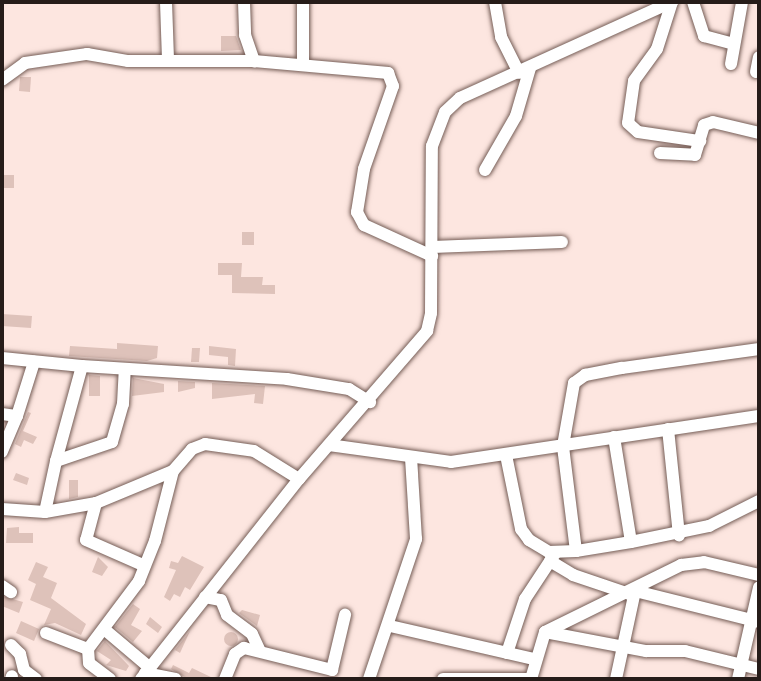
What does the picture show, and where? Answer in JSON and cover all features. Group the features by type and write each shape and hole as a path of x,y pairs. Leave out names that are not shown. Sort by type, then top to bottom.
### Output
{"street":[{"path":"166,2 167,60"},
{"path":"244,2 245,35 254,61"},
{"path":"303,2 303,65"},
{"path":"485,170 516,116 524,71 501,37 495,2"},
{"path":"145,673 299,479 370,402 427,331 432,251 432,146 436,127 460,98 672,2"},
{"path":"672,2 657,49 634,81 628,123 638,132 700,141"},
{"path":"693,2 705,36 733,44"},
{"path":"731,64 742,2"},
{"path":"2,80 25,63 69,55 254,61 381,70 392,78 389,102 363,169 357,212 364,225 432,251 562,242"},
{"path":"756,72 759,57"},
{"path":"660,153 695,155 704,125 713,122 759,133"},
{"path":"576,551 563,446 573,387 585,375 759,349"},
{"path":"2,358 82,366 288,379 349,389 370,402"},
{"path":"2,452 34,362"},
{"path":"45,512 82,366"},
{"path":"56,461 112,442 123,404 125,369"},
{"path":"2,414 17,416"},
{"path":"329,445 452,462 759,416"},
{"path":"667,429 679,535"},
{"path":"614,437 631,542"},
{"path":"110,679 89,663 88,649 145,566 173,471 192,449 219,444 254,451 299,479"},
{"path":"506,455 521,529 538,547 584,579 755,621"},
{"path":"369,679 390,626 416,539 411,458"},
{"path":"2,509 45,512 96,503 173,471"},
{"path":"507,653 525,599 553,556 679,535 759,500"},
{"path":"96,503 86,540 145,566"},
{"path":"443,679 532,679 534,659 545,632 692,562 759,575"},
{"path":"738,679 755,621 759,587"},
{"path":"616,679 632,592"},
{"path":"205,597 221,600 227,615 252,634 260,651"},
{"path":"225,679 239,650 260,651 302,665 334,668 345,615"},
{"path":"390,626 534,659"},
{"path":"104,629 145,673 176,679"},
{"path":"545,632 621,645 685,651 759,669"},
{"path":"46,633 88,649"},
{"path":"12,645 20,654 24,670 36,679"},
{"path":"298,679 302,665"}],"building":[{"path":"221,36 236,36 241,50 221,51"},
{"path":"20,77 31,77 30,92 19,91"},
{"path":"4,175 14,175 14,188 4,188"},
{"path":"242,232 254,232 254,245 242,245"},
{"path":"218,263 242,263 241,277 263,277 262,285 275,285 275,294 232,293 232,275 218,275"},
{"path":"2,314 32,316 31,328 2,326"},
{"path":"117,343 158,346 157,358 147,361 69,356 70,346 117,349"},
{"path":"209,346 236,349 235,366 228,365 228,357 209,355"},
{"path":"192,348 200,348 199,362 191,362"},
{"path":"89,375 100,376 100,396 89,396"},
{"path":"133,378 164,384 164,392 132,396"},
{"path":"178,381 195,382 195,388 178,392"},
{"path":"212,383 265,386 263,404 254,403 255,394 212,399"},
{"path":"28,412 31,413 23,431 37,437 33,444 24,440 21,447 15,444"},
{"path":"16,473 29,478 27,485 13,480"},
{"path":"69,480 78,480 78,497 69,499"},
{"path":"19,527 19,533 33,533 33,543 6,543 7,528"},
{"path":"182,556 204,567 190,590 185,587 180,597 174,594 170,601 164,597 176,570 169,568 171,561 178,563"},
{"path":"98,557 108,567 102,576 92,572"},
{"path":"36,562 48,567 43,577 57,583 51,598 86,624 81,635 55,623 44,625 51,609 30,600 36,584 28,580"},
{"path":"2,596 23,602 19,613 2,606"},
{"path":"133,604 140,609 131,625 142,631 133,642 115,627"},
{"path":"242,610 260,615 257,626 239,613"},
{"path":"150,617 162,627 158,633 146,624"},
{"path":"21,621 39,629 34,641 16,633"},
{"path":"190,631 180,653 175,650"},
{"path":"228,632 234,632 238,639 234,646 228,646 224,642 224,636"},
{"path":"105,641 129,666 126,671 106,665 111,660 97,651"},
{"path":"173,665 189,673 192,668 215,679 188,679 171,669"}]}
